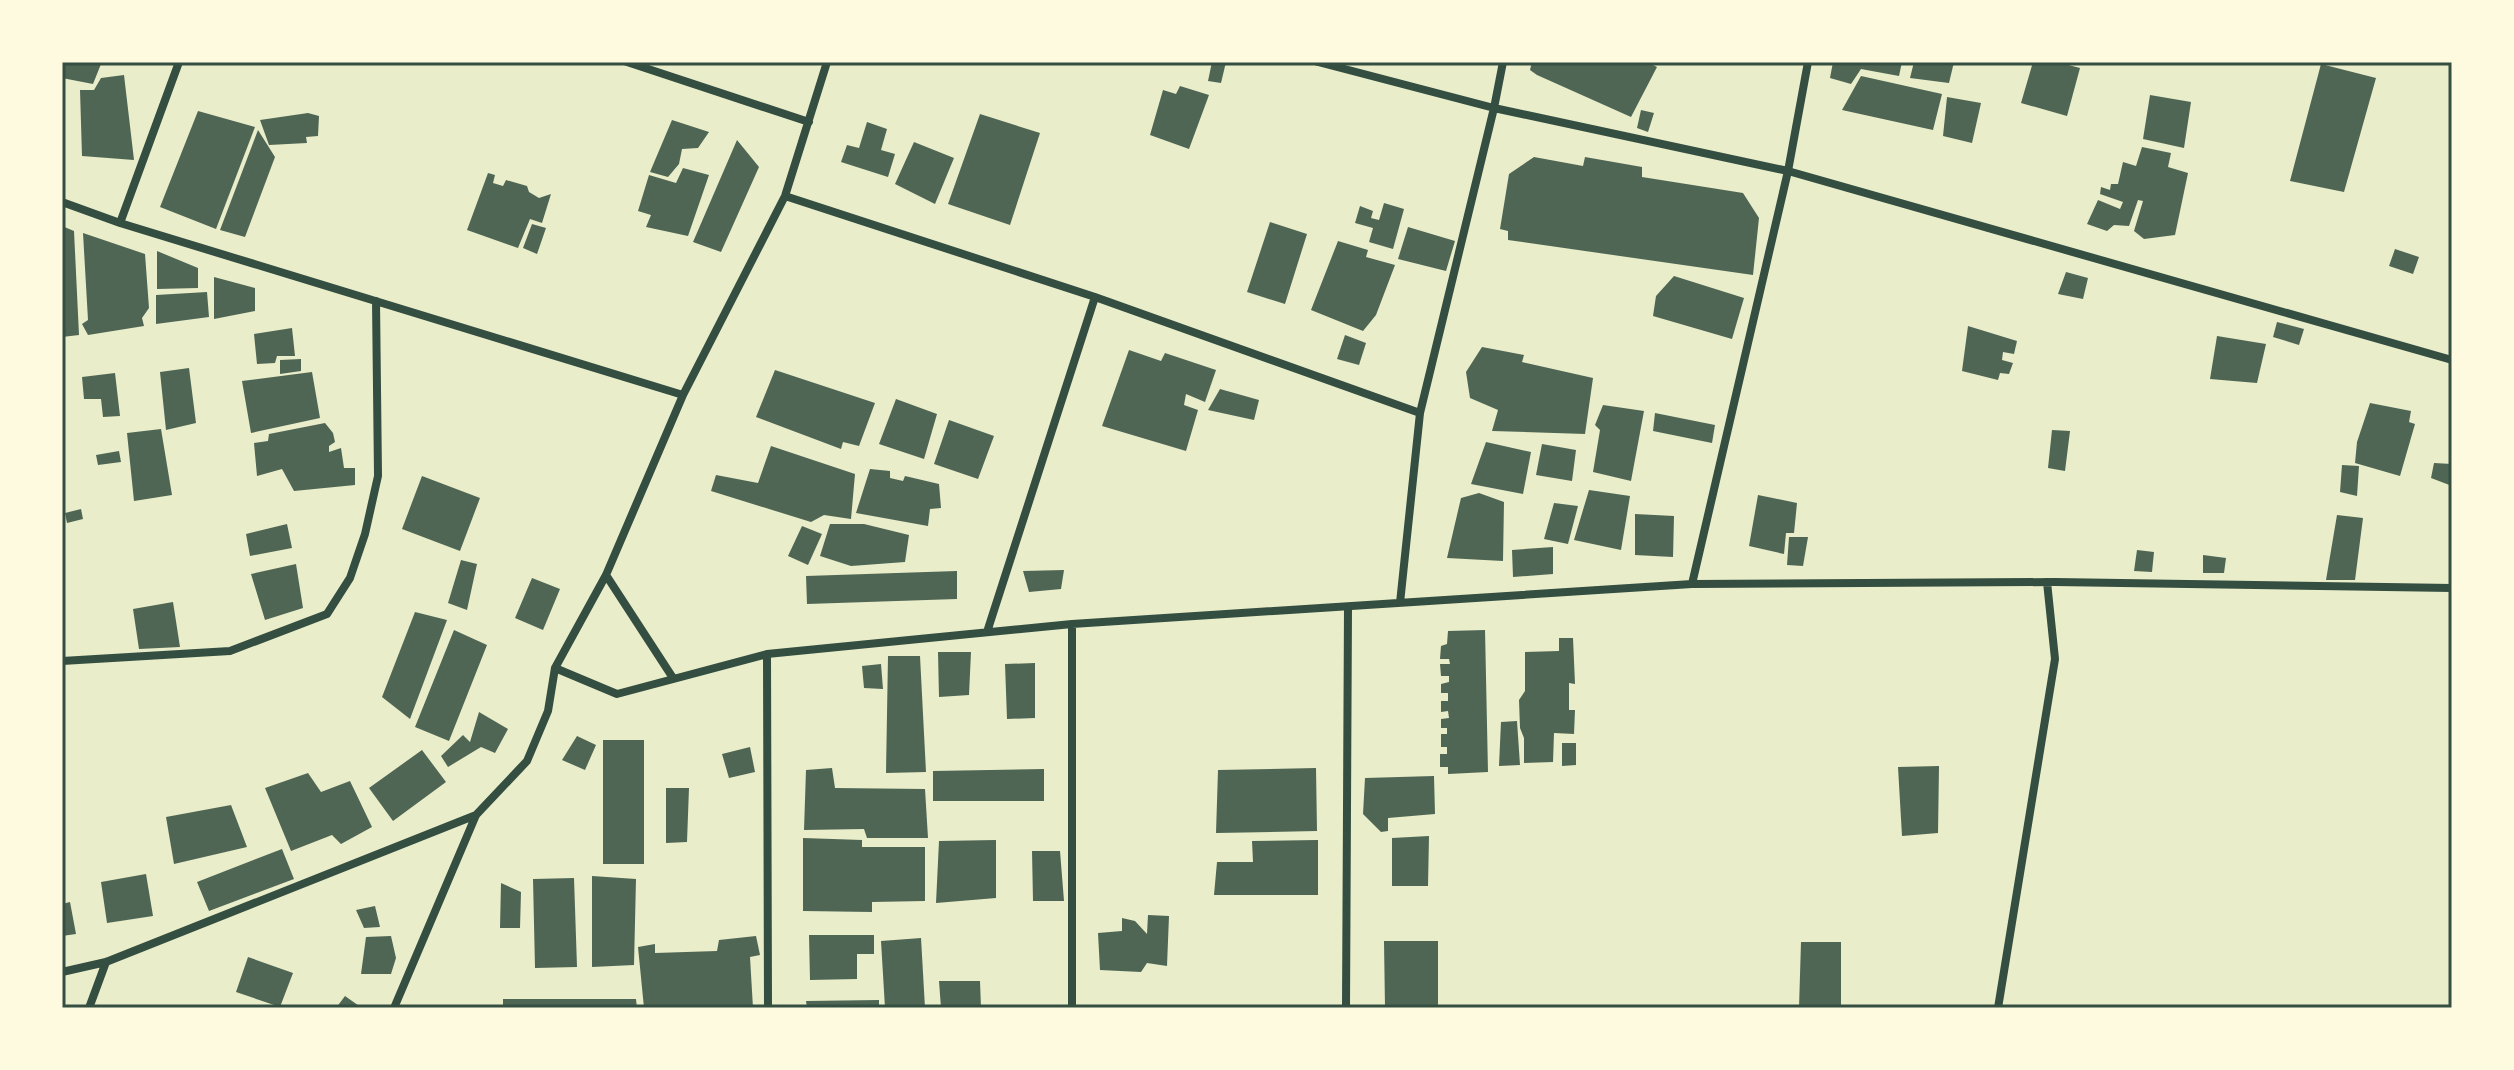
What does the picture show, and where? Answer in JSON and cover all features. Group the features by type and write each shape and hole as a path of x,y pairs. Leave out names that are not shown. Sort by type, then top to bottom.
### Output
{"street":[{"path":"120,223 179,62"},
{"path":"627,62 809,122"},
{"path":"394,1008 476,815 527,761 548,711 555,668 606,575 683,395 785,196 827,62"},
{"path":"1318,62 1494,108 1788,171 2452,360"},
{"path":"1400,603 1420,413 1503,62"},
{"path":"1692,584 1788,171 1808,62"},
{"path":"785,196 1095,297 1420,413"},
{"path":"62,202 120,223 683,395"},
{"path":"987,632 1095,297"},
{"path":"62,661 230,651 327,614 350,578 365,534 378,476 376,301"},
{"path":"606,575 673,678"},
{"path":"1998,1008 2055,659 2047,582"},
{"path":"555,668 617,694 767,654 1072,624 1692,584 2047,582 2452,588"},
{"path":"1346,1008 1348,607"},
{"path":"1072,624 1072,1008"},
{"path":"767,654 768,1008"},
{"path":"62,972 106,962 476,815"},
{"path":"89,1008 106,962"}],"building":[{"path":"62,62 101,64 93,84 62,78"},
{"path":"1212,62 1226,62 1221,83 1208,81"},
{"path":"1532,62 1647,62 1657,67 1631,117 1537,75 1530,70"},
{"path":"1833,62 1902,62 1899,76 1861,69 1851,84 1830,78"},
{"path":"1914,62 1954,62 1949,83 1910,78"},
{"path":"2033,62 2057,62 2080,68 2067,116 2021,103"},
{"path":"2321,64 2376,78 2344,192 2290,181"},
{"path":"124,75 134,160 82,156 80,90 94,90 101,78"},
{"path":"1861,76 1942,94 1933,130 1842,110"},
{"path":"1180,86 1209,95 1189,149 1150,135 1163,90 1176,94"},
{"path":"2150,95 2191,102 2184,148 2143,139"},
{"path":"1947,97 1981,103 1972,143 1943,136"},
{"path":"1641,110 1654,113 1648,132 1637,128"},
{"path":"198,111 255,127 216,229 160,207"},
{"path":"308,113 319,116 318,136 306,137 307,143 269,145 260,120"},
{"path":"980,114 1040,133 1010,225 948,204"},
{"path":"672,120 709,132 698,148 682,149 679,164 668,177 650,172"},
{"path":"867,122 887,129 881,150 895,154 888,177 841,162 847,145 859,148"},
{"path":"258,130 275,157 245,237 220,230"},
{"path":"737,140 759,167 721,252 693,242"},
{"path":"914,142 954,158 935,204 895,184"},
{"path":"2142,147 2171,153 2168,167 2188,173 2175,235 2144,239 2134,231 2143,201 2138,200 2129,226 2114,225 2107,231 2087,224 2098,200 2120,209 2123,202 2100,194 2101,187 2110,190 2111,184 2118,184 2123,162 2136,166"},
{"path":"1534,157 1583,166 1585,157 1642,167 1642,177 1743,193 1759,218 1753,275 1508,240 1508,231 1500,229 1509,174"},
{"path":"683,168 709,175 688,236 646,227 651,215 638,211 649,175 676,183"},
{"path":"488,173 495,175 493,183 503,186 506,180 527,186 529,192 539,198 551,194 542,223 530,219 518,248 467,230"},
{"path":"1384,203 1404,209 1393,249 1369,242 1373,228 1355,223 1360,206 1373,211 1371,218 1379,220"},
{"path":"1270,222 1307,234 1285,304 1247,292"},
{"path":"532,224 546,228 537,254 523,248"},
{"path":"62,226 74,231 79,335 62,337"},
{"path":"1408,227 1455,241 1446,271 1398,259"},
{"path":"83,233 145,254 149,308 142,318 144,326 88,335 82,324 88,320"},
{"path":"1338,241 1368,250 1366,257 1395,265 1376,315 1363,331 1311,310"},
{"path":"2395,249 2419,257 2413,274 2389,266"},
{"path":"157,251 198,268 198,288 157,289"},
{"path":"2066,272 2088,278 2083,299 2058,294"},
{"path":"1674,276 1744,298 1732,339 1653,316 1656,296"},
{"path":"214,277 255,288 255,311 214,319"},
{"path":"207,292 209,317 156,324 156,295"},
{"path":"2277,322 2304,329 2299,345 2273,337"},
{"path":"1968,326 2017,341 2014,354 2003,352 2002,360 2013,363 2009,374 2000,373 1998,380 1962,371"},
{"path":"292,328 295,356 277,356 275,363 257,364 254,334"},
{"path":"1345,335 1366,343 1359,365 1337,359"},
{"path":"2217,336 2266,344 2257,383 2210,379"},
{"path":"1482,347 1524,355 1522,362 1593,378 1585,434 1492,431 1498,410 1470,398 1466,372"},
{"path":"1129,350 1161,361 1165,353 1216,370 1205,402 1186,394 1184,405 1198,410 1186,451 1102,426"},
{"path":"301,359 301,371 280,374 280,360"},
{"path":"189,368 196,423 166,430 160,372"},
{"path":"775,370 875,403 859,446 843,442 841,449 756,417"},
{"path":"312,372 320,418 251,433 242,381"},
{"path":"115,373 120,416 103,417 101,399 84,399 82,377"},
{"path":"1220,389 1259,400 1254,420 1208,410"},
{"path":"896,399 937,414 924,459 879,444"},
{"path":"2370,403 2411,411 2409,422 2415,424 2400,476 2355,463 2357,442"},
{"path":"1603,405 1644,411 1631,481 1593,472 1600,430 1595,425"},
{"path":"1655,413 1715,425 1712,443 1653,431"},
{"path":"949,420 994,436 978,479 934,464"},
{"path":"325,423 333,433 335,442 329,446 329,452 341,448 344,468 355,468 355,485 294,491 282,469 257,476 254,443 268,441 269,434"},
{"path":"161,429 172,495 134,501 127,433"},
{"path":"2052,430 2070,431 2065,471 2048,468"},
{"path":"1486,442 1531,452 1523,494 1471,484"},
{"path":"1542,444 1576,450 1572,481 1536,475"},
{"path":"771,446 855,474 851,519 824,515 811,522 711,491 716,475 758,483"},
{"path":"119,451 121,462 98,465 96,455"},
{"path":"2434,463 2452,464 2452,486 2431,478"},
{"path":"2342,465 2359,466 2357,496 2340,492"},
{"path":"870,469 890,471 890,478 903,481 905,476 939,484 941,508 930,509 928,526 856,513"},
{"path":"422,476 480,498 460,551 402,529"},
{"path":"1589,490 1630,496 1621,550 1574,540"},
{"path":"1479,493 1504,502 1503,561 1447,558 1461,498"},
{"path":"1758,495 1797,503 1794,533 1786,533 1784,554 1749,546"},
{"path":"1554,503 1578,506 1568,544 1544,539"},
{"path":"81,509 83,519 67,523 65,513"},
{"path":"1635,514 1674,516 1673,557 1635,555"},
{"path":"2337,515 2363,518 2355,580 2326,580"},
{"path":"287,524 292,548 250,556 246,534"},
{"path":"830,524 864,524 909,535 905,562 851,566 820,556"},
{"path":"802,526 822,534 808,565 788,556"},
{"path":"1789,537 1808,537 1803,566 1787,565"},
{"path":"1553,547 1553,574 1513,577 1512,550"},
{"path":"2137,550 2154,552 2152,572 2134,571"},
{"path":"2203,555 2226,558 2224,573 2203,573"},
{"path":"461,560 477,564 467,610 448,603"},
{"path":"296,564 303,608 265,620 251,574"},
{"path":"1064,570 1061,589 1029,592 1023,571"},
{"path":"957,571 957,599 807,604 806,576"},
{"path":"532,578 560,589 543,630 515,618"},
{"path":"173,602 180,647 139,649 133,609"},
{"path":"415,612 447,620 410,719 382,697"},
{"path":"454,630 487,645 449,741 415,727"},
{"path":"1485,630 1488,772 1448,774 1448,767 1440,767 1440,754 1447,754 1447,747 1441,747 1441,734 1447,734 1447,728 1441,728 1441,719 1449,718 1448,711 1441,712 1441,701 1448,701 1448,693 1441,693 1441,684 1449,682 1449,676 1441,676 1440,664 1450,664 1449,659 1440,659 1441,646 1447,644 1448,631"},
{"path":"1559,638 1573,638 1575,684 1569,683 1569,710 1575,710 1574,734 1554,733 1553,762 1524,763 1519,700 1525,691 1525,652 1559,651"},
{"path":"938,652 971,652 969,695 939,697"},
{"path":"888,656 920,656 926,772 886,773"},
{"path":"1035,663 1035,718 1007,719 1005,664"},
{"path":"881,664 883,689 864,688 862,666"},
{"path":"479,712 508,729 495,753 481,747 448,767 441,756 463,735 470,742"},
{"path":"1517,721 1520,765 1499,766 1501,722"},
{"path":"577,736 596,745 585,770 562,760"},
{"path":"603,740 644,740 644,864 603,864"},
{"path":"1562,743 1576,743 1576,765 1562,766"},
{"path":"750,747 755,772 729,778 722,754"},
{"path":"422,750 446,782 393,821 369,788"},
{"path":"1939,766 1938,833 1902,836 1898,767"},
{"path":"832,768 835,788 925,789 928,838 867,838 864,829 804,830 806,770"},
{"path":"1316,768 1317,831 1216,833 1218,770"},
{"path":"1044,769 1044,801 933,801 933,771"},
{"path":"308,773 321,792 350,781 372,827 341,844 332,835 291,851 265,788"},
{"path":"1434,776 1435,814 1388,818 1388,831 1381,832 1363,814 1365,778"},
{"path":"666,788 689,788 687,842 666,843"},
{"path":"231,805 247,847 174,864 166,817"},
{"path":"1429,836 1428,886 1392,886 1392,838"},
{"path":"803,838 862,840 862,847 925,847 925,901 872,902 872,912 803,911"},
{"path":"996,840 996,898 936,903 939,841"},
{"path":"1318,840 1318,895 1214,895 1217,862 1253,862 1252,841"},
{"path":"282,849 294,879 209,911 197,882"},
{"path":"1032,851 1060,851 1064,901 1033,901"},
{"path":"146,874 153,916 107,923 101,882"},
{"path":"592,876 636,879 634,965 592,967"},
{"path":"574,878 577,967 535,968 533,879"},
{"path":"501,883 521,892 520,928 500,928"},
{"path":"70,902 76,934 62,936 62,904"},
{"path":"375,906 380,927 364,928 356,910"},
{"path":"1148,915 1169,916 1167,966 1147,963 1141,972 1100,970 1098,933 1122,931 1122,918 1135,921 1147,934"},
{"path":"809,935 874,935 874,954 857,954 857,979 810,980"},
{"path":"391,936 396,958 391,974 361,974 366,937"},
{"path":"756,936 760,955 750,957 753,1008 644,1008 638,947 655,944 655,953 717,951 719,940"},
{"path":"921,938 925,1008 885,1008 881,941"},
{"path":"1384,941 1438,941 1438,1008 1385,1008"},
{"path":"1801,942 1841,942 1841,1008 1799,1008"},
{"path":"248,957 293,973 280,1007 236,992"},
{"path":"939,981 980,981 981,1008 941,1008"},
{"path":"345,996 362,1008 336,1008"},
{"path":"503,999 636,999 637,1008 503,1008"},
{"path":"879,1000 879,1008 807,1008 806,1001"}]}
